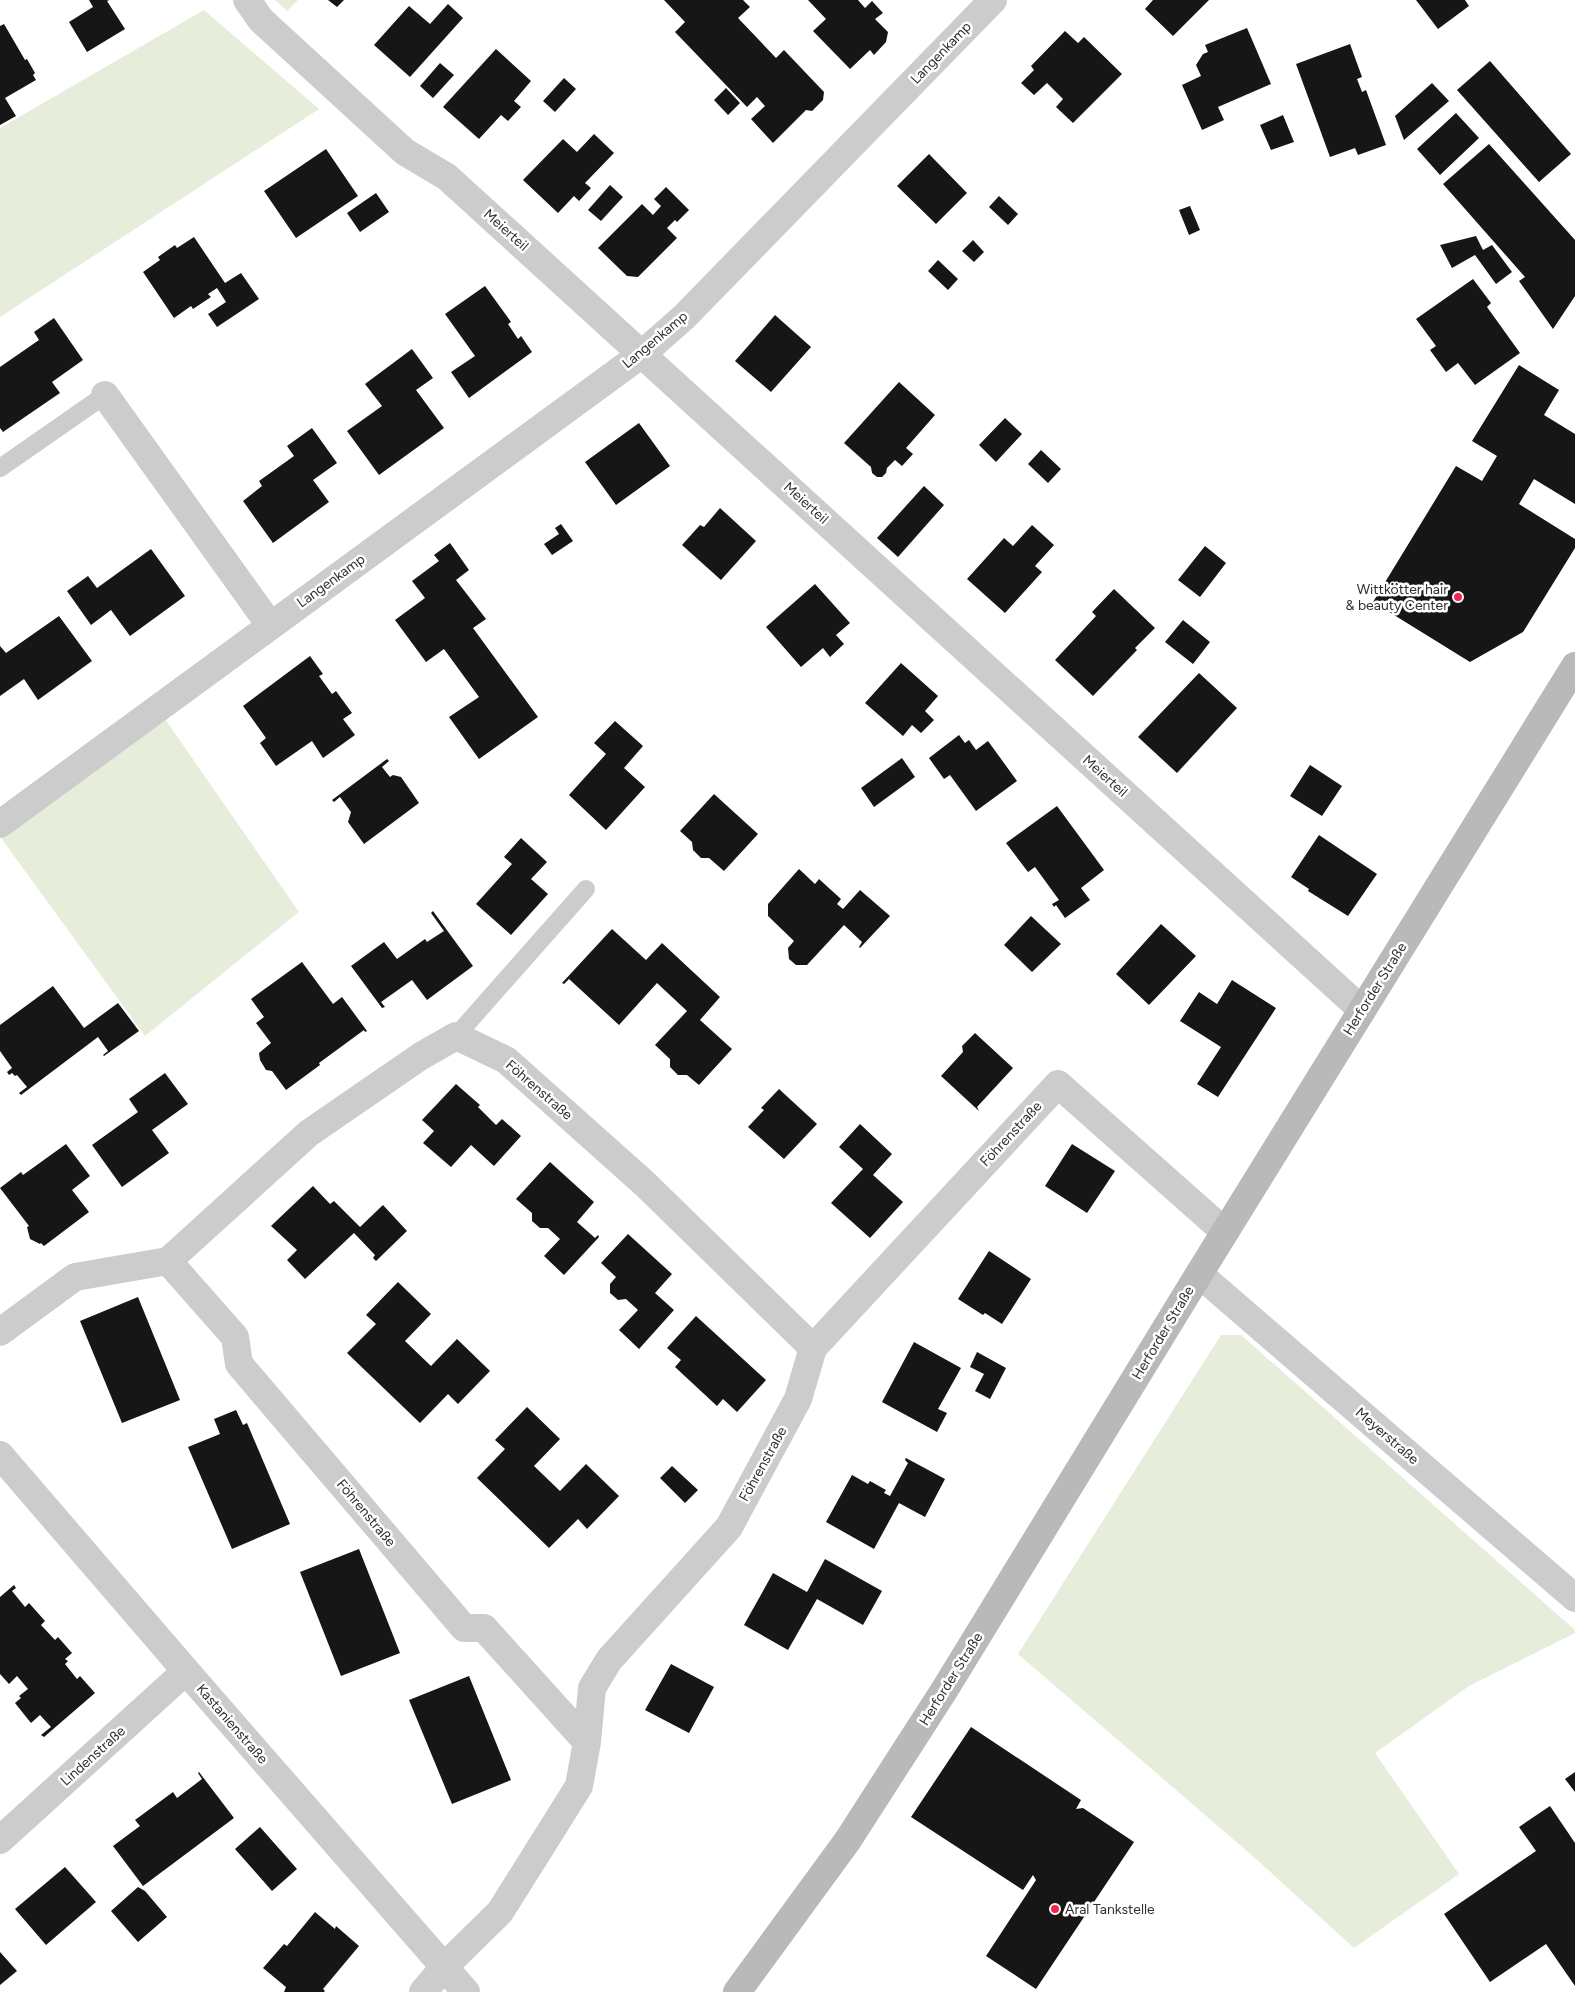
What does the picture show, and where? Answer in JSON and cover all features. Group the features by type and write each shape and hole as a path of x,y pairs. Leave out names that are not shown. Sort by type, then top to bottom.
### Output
{"main road":[{"name":"Herforder Straße","path":"737,1992 848,1840 946,1690 1199,1274 1575,666"}],"street":[{"name":"Meierteil","path":"247,0 261,20 406,152 447,177 1362,1010"},
{"name":"Langenkamp","path":"0,824 642,354 684,317 993,0"},
{"path":"105,394 270,625"},
{"path":"0,1332 76,1277 168,1261 309,1134 421,1056 456,1036"},
{"name":"Föhrenstraße","path":"456,1036 506,1060 645,1184 813,1348"},
{"name":"Föhrenstraße","path":"423,1992 444,1967 500,1912 579,1786 592,1688 610,1660 728,1527 798,1400 813,1348 1058,1084 1225,1232"},
{"name":"Föhrenstraße","path":"168,1261 235,1337 238,1364 464,1628 484,1628 586,1742"},
{"name":"Meyerstraße","path":"1199,1274 1575,1598"},
{"name":"Kastanienstraße","path":"0,1454 466,1992"},
{"name":"Lindenstraße","path":"0,1840 186,1671"}],"lane":[{"path":"0,468 105,394"},
{"path":"456,1036 586,889"}],"green space":[{"path":"275,0 298,0 287,11"},
{"path":"204,10 319,109 0,317 0,128"},
{"path":"165,719 299,912 145,1036 1,838"},
{"path":"1221,1335 1241,1335 1575,1630 1575,1633 1469,1686 1375,1753 1459,1874 1354,1948 1255,1858 1018,1654"}],"building":[{"path":"89,0 109,0 107,1 125,29 87,52 69,22 93,7"},
{"path":"328,0 344,0 337,7"},
{"path":"664,0 743,0 750,7 738,18 776,58 784,50 824,92 823,100 812,111 806,110 773,143 751,119 765,106 757,97 747,107 675,32 685,22"},
{"path":"808,0 858,0 865,8 872,1 883,13 875,19 888,32 886,42 874,55 870,50 850,69 813,31 826,19"},
{"path":"1153,0 1209,0 1173,36 1145,9"},
{"path":"1416,0 1465,0 1469,6 1438,29"},
{"path":"448,4 463,18 410,77 374,45 409,6 430,24"},
{"path":"4,24 25,60 27,59 35,73 33,75 36,80 5,98 16,116 0,125 0,26"},
{"path":"1247,28 1271,84 1218,107 1224,120 1202,130 1182,85 1201,76 1196,65 1203,54 1208,52 1205,45"},
{"path":"1065,31 1078,43 1084,37 1122,74 1073,123 1056,107 1063,99 1047,83 1034,95 1021,83 1034,70 1031,66"},
{"path":"1350,44 1362,77 1357,79 1362,92 1366,90 1386,145 1358,155 1355,148 1330,157 1296,64"},
{"path":"496,49 531,81 514,101 521,107 508,121 501,115 479,139 443,107"},
{"path":"1490,61 1571,154 1539,182 1457,90"},
{"path":"440,63 454,75 433,98 420,86"},
{"path":"564,78 576,89 555,112 543,101"},
{"path":"1432,83 1449,101 1404,140 1395,116"},
{"path":"726,88 740,103 728,115 714,100"},
{"path":"1456,113 1479,138 1440,175 1417,149"},
{"path":"1283,115 1294,142 1271,150 1260,125"},
{"path":"594,134 614,153 585,183 591,188 579,201 574,196 558,213 523,180 563,139 577,152"},
{"path":"1489,144 1575,240 1575,296 1553,329 1519,281 1525,277 1443,184"},
{"path":"326,149 358,196 296,238 264,191"},
{"path":"929,154 967,193 936,224 897,186"},
{"path":"610,185 623,197 601,221 588,210"},
{"path":"666,187 689,210 677,222 675,220 667,228 677,238 638,277 627,276 598,248 642,204 653,215 661,206 654,199"},
{"path":"376,193 389,212 360,232 347,213"},
{"path":"999,196 1018,214 1008,225 989,207"},
{"path":"1190,206 1200,230 1189,235 1179,210"},
{"path":"1476,236 1483,250 1492,245 1512,272 1496,284 1475,255 1452,268 1440,245"},
{"path":"194,237 225,283 241,273 259,299 217,327 208,314 226,302 217,288 208,294 211,297 193,309 191,306 174,318 143,272 160,260 158,257 175,245 177,248"},
{"path":"973,240 984,252 974,262 962,251"},
{"path":"938,260 958,279 948,290 928,271"},
{"path":"1473,279 1491,303 1487,307 1520,353 1475,385 1458,363 1446,372 1430,350 1436,346 1416,319"},
{"path":"485,286 511,322 508,324 518,339 521,336 532,352 469,398 451,372 475,356 445,314"},
{"path":"775,315 811,347 771,392 735,361"},
{"path":"54,318 83,360 52,382 60,393 3,432 0,428 0,367 39,340 34,332"},
{"path":"412,349 433,378 416,390 444,428 379,475 347,431 382,406 365,384"},
{"path":"1519,365 1559,390 1544,415 1575,434 1575,504 1534,479 1519,504 1575,539 1575,548 1523,632 1470,662 1373,602 1456,466 1482,481 1497,456 1472,441"},
{"path":"899,382 935,415 906,448 913,454 902,466 895,460 882,477 877,477 872,473 871,467 844,443"},
{"path":"1005,418 1022,434 996,462 979,445"},
{"path":"639,423 670,466 616,505 585,462"},
{"path":"312,428 337,463 313,480 329,502 273,543 243,501 262,486 259,481 294,456 287,446"},
{"path":"1041,450 1061,469 1048,483 1028,464"},
{"path":"924,486 944,505 898,557 877,538"},
{"path":"720,508 756,541 721,580 682,545 700,525 704,527"},
{"path":"561,524 573,541 552,555 544,544 559,534 555,528"},
{"path":"1032,525 1054,545 1035,566 1042,572 1005,613 967,579 1004,538 1013,546"},
{"path":"450,543 469,570 456,580 486,619 473,628 538,717 479,759 449,717 479,697 444,649 426,662 395,620 425,598 412,581 439,561 434,555"},
{"path":"1205,546 1226,563 1200,597 1178,580"},
{"path":"151,549 185,596 130,636 111,610 91,625 67,591 88,576 97,588"},
{"path":"815,584 850,623 836,635 844,644 830,657 823,648 801,667 766,627"},
{"path":"1114,589 1155,628 1135,648 1137,650 1093,696 1055,660 1096,616 1092,612"},
{"path":"59,616 92,661 38,700 24,679 0,696 0,646 6,653"},
{"path":"1183,620 1210,642 1193,664 1165,642"},
{"path":"310,656 323,674 319,676 332,694 336,691 352,713 343,719 355,735 323,758 312,741 276,766 260,743 266,738 243,706"},
{"path":"901,663 938,696 925,711 934,720 921,733 912,725 903,736 865,703"},
{"path":"1199,673 1237,708 1177,773 1138,737"},
{"path":"615,721 643,746 624,768 645,787 606,830 569,795 606,754 594,743"},
{"path":"959,735 965,743 969,740 976,750 988,741 1017,781 976,811 950,775 944,779 929,758"},
{"path":"902,758 915,777 874,807 861,788"},
{"path":"387,759 389,761 382,767 390,777 393,775 401,777 419,803 364,844 348,822 351,812 340,797 334,802 332,800"},
{"path":"1310,765 1342,786 1322,816 1290,796"},
{"path":"714,794 758,834 724,871 709,858 701,858 693,850 692,842 680,831"},
{"path":"1057,806 1104,870 1081,888 1090,900 1065,918 1056,905 1054,907 1052,904 1059,900 1035,867 1028,872 1006,843"},
{"path":"1319,835 1377,874 1348,916 1308,891 1309,889 1291,877"},
{"path":"521,838 547,862 531,879 548,894 511,935 476,904 512,864 504,857"},
{"path":"799,869 815,884 819,879 841,899 837,904 843,909 860,890 890,916 860,948 862,942 844,925 807,965 796,965 789,959 788,948 794,941 768,916 768,904"},
{"path":"433,911 473,966 427,1000 412,980 381,1002 385,1007 382,1008 351,966 384,942 397,959 425,939 427,942 444,931 431,913"},
{"path":"1031,916 1061,944 1032,972 1004,945"},
{"path":"1161,924 1196,956 1149,1005 1116,974"},
{"path":"612,929 646,960 662,943 720,997 700,1020 732,1049 699,1085 687,1075 678,1075 670,1067 670,1059 655,1045 687,1011 657,983 619,1025 569,979 564,984 562,983"},
{"path":"302,962 333,1004 342,997 367,1031 365,1032 364,1030 286,1090 272,1071 266,1070 260,1060 259,1053 271,1043 256,1023 264,1017 251,999"},
{"path":"1232,980 1276,1008 1218,1097 1197,1084 1221,1047 1180,1021 1199,992 1217,1004"},
{"path":"53,986 84,1028 118,1003 139,1031 104,1056 108,1051 98,1037 21,1095 19,1093 27,1087 17,1075 15,1076 12,1073 9,1075 7,1072 12,1068 0,1051 0,1025"},
{"path":"975,1033 1013,1068 977,1107 979,1111 941,1076 963,1052 962,1046"},
{"path":"165,1073 188,1104 152,1130 169,1153 122,1187 92,1145 138,1112 129,1099"},
{"path":"456,1084 480,1105 478,1107 496,1125 502,1119 521,1136 494,1166 471,1145 451,1167 423,1143 434,1131 422,1120"},
{"path":"779,1089 817,1124 784,1159 748,1127 764,1110 761,1108"},
{"path":"860,1124 892,1154 873,1175 903,1202 870,1238 831,1203 863,1169 839,1147"},
{"path":"66,1144 90,1176 72,1190 89,1212 44,1246 30,1239 27,1227 29,1226 0,1188 21,1172 23,1175"},
{"path":"1072,1144 1115,1171 1087,1213 1045,1186"},
{"path":"550,1162 594,1202 577,1222 595,1238 598,1235 599,1237 564,1275 544,1256 560,1239 548,1228 540,1228 532,1221 532,1213 516,1199"},
{"path":"313,1186 330,1204 334,1201 360,1227 383,1205 407,1231 376,1261 373,1258 375,1255 354,1233 305,1279 287,1260 297,1250 271,1226"},
{"path":"628,1234 672,1274 655,1293 674,1310 639,1349 619,1330 638,1310 626,1299 618,1300 610,1293 610,1284 616,1277 601,1263"},
{"path":"989,1251 1031,1279 1002,1324 985,1313 983,1315 958,1299"},
{"path":"398,1282 431,1314 405,1341 431,1366 457,1339 490,1371 458,1404 448,1394 420,1423 347,1353 376,1324 366,1315"},
{"path":"138,1297 180,1400 122,1423 80,1321"},
{"path":"696,1316 766,1380 737,1412 723,1399 717,1406 675,1367 681,1360 667,1348"},
{"path":"914,1342 961,1368 938,1409 947,1413 937,1432 882,1402"},
{"path":"977,1352 1006,1368 990,1399 975,1391 984,1374 970,1367"},
{"path":"527,1407 560,1439 534,1466 560,1491 586,1464 619,1496 587,1529 578,1519 549,1548 477,1478 505,1449 495,1440"},
{"path":"236,1410 243,1425 247,1423 290,1524 232,1549 188,1447 220,1434 214,1419"},
{"path":"906,1458 945,1479 925,1517 899,1503 874,1549 826,1522 852,1475 868,1484 870,1481 886,1490 884,1493 890,1496 908,1463 905,1460"},
{"path":"672,1466 698,1490 685,1503 660,1478"},
{"path":"359,1549 400,1653 341,1676 300,1572"},
{"path":"825,1559 882,1591 863,1625 817,1599 788,1650 744,1625 773,1573 807,1592"},
{"path":"14,1585 16,1588 12,1591 25,1607 29,1603 45,1621 41,1625 55,1640 58,1637 72,1653 65,1659 68,1661 65,1664 77,1679 80,1676 95,1693 44,1737 41,1735 51,1727 40,1715 31,1723 15,1703 21,1698 19,1696 28,1689 17,1676 9,1684 0,1674 0,1597"},
{"path":"671,1664 714,1687 689,1733 645,1710"},
{"path":"469,1676 511,1780 452,1804 409,1700"},
{"path":"971,1727 1081,1800 1076,1809 1083,1808 1134,1842 1036,1989 986,1956 1036,1880 1033,1875 1023,1890 911,1817"},
{"path":"199,1772 234,1818 143,1886 113,1846 140,1826 135,1820 173,1792 177,1798 202,1779"},
{"path":"1575,1772 1575,1792 1565,1779"},
{"path":"1550,1806 1575,1843 1575,1986 1546,1944 1490,1982 1444,1914 1536,1851 1519,1827"},
{"path":"260,1827 297,1869 272,1891 235,1849"},
{"path":"65,1867 96,1902 46,1945 15,1909"},
{"path":"138,1887 145,1891 167,1917 138,1942 111,1911"},
{"path":"315,1912 335,1929 336,1926 359,1946 323,1989 324,1992 284,1992 286,1987 263,1968 284,1944 287,1946"},
{"path":"0,1952 17,1971 0,1985"}],"place":[{"name":"Wittkötter hair & beauty Center","path":"1458,597"},
{"name":"Aral Tankstelle","path":"1055,1909"}]}
